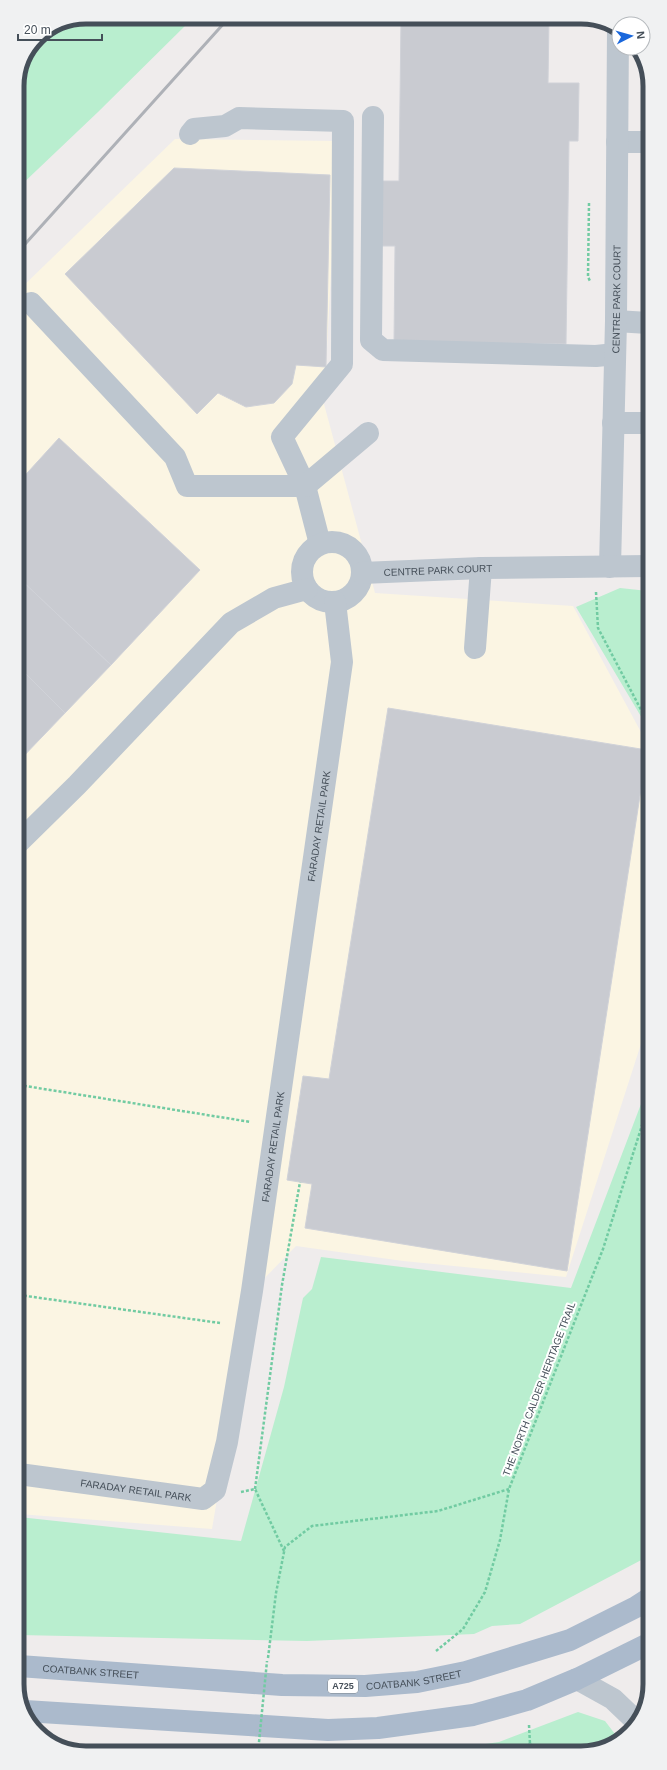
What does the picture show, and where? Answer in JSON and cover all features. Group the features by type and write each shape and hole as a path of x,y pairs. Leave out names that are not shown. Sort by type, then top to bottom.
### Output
{"main road":[{"name":"COATBANK STREET","path":"24,1666 282,1685 365,1686 417,1682 466,1672 570,1640 643,1602"},
{"path":"31,1711 328,1730 378,1728 473,1715 527,1700 577,1679 643,1646"}],"street":[{"name":"CENTRE PARK COURT","path":"610,567 616,321 618,56"},
{"path":"373,117 371,340 383,350 596,356 615,354"},
{"path":"190,134 194,129 225,126 239,118 343,121 342,364 282,437 305,486 320,544"},
{"path":"616,142 643,142"},
{"path":"31,303 175,457 187,486 305,486 368,433"},
{"path":"616,321 643,323"},
{"path":"613,423 643,423"},
{"path":"330,542 349,547 357,555 362,572 360,583 353,593 344,599 335,602 318,599 307,589 302,580 302,563 307,554 320,544 330,542"},
{"name":"CENTRE PARK COURT","path":"362,572 481,568 643,566"},
{"path":"475,648 481,568"},
{"path":"24,837 77,785 231,623 274,598 307,589"},
{"name":"FARADAY RETAIL PARK","path":"24,1475 203,1499 215,1490 227,1442 246,1326 342,662 335,602"},
{"path":"577,1679 613,1698 633,1718"}],"path":[{"path":"596,588 598,628 643,714"},
{"path":"24,1086 275,1126"},
{"name":"THE NORTH CALDER HERITAGE TRAIL","path":"284,1552 285,1547 312,1526 438,1511 509,1489 602,1249 643,1122"},
{"path":"259,1746 267,1661 272,1636 276,1593 284,1552 255,1489 282,1285 300,1182"},
{"path":"24,1296 246,1326"},
{"path":"203,1499 255,1489"},
{"path":"435,1652 463,1629 485,1592 500,1540 509,1489"}],"shaded area":[{"path":"175,139 338,141 324,404 375,593 573,606 643,736 643,1038 566,1277 403,1261 296,1246 252,1291 212,1529 24,1514 24,285"}],"green space":[{"path":"187,24 24,182 25,74 34,52 42,42 52,34 74,25"},
{"path":"620,588 643,590 643,720 576,607"},
{"path":"643,1099 643,1559 520,1624 492,1626 474,1634 307,1641 24,1635 24,1518 241,1541 284,1387 303,1298 312,1289 321,1257 571,1288"},
{"path":"578,1712 605,1721 616,1735 597,1744 581,1746 472,1746 499,1742"}],"building":[{"path":"401,24 549,24 548,83 579,83 578,141 569,141 566,344 394,342 395,246 377,246 378,181 399,181"},
{"path":"174,168 330,175 326,367 296,365 292,384 274,403 246,407 218,393 197,414 65,274"},
{"path":"59,438 200,570 111,665 24,583 24,476"},
{"path":"24,583 111,665 65,713 24,672"},
{"path":"24,672 65,713 24,756"},
{"path":"388,708 643,749 643,776 567,1271 305,1228 312,1184 287,1180 303,1076 329,1079"}],"railway":[{"path":"24,245 223,24"}]}
